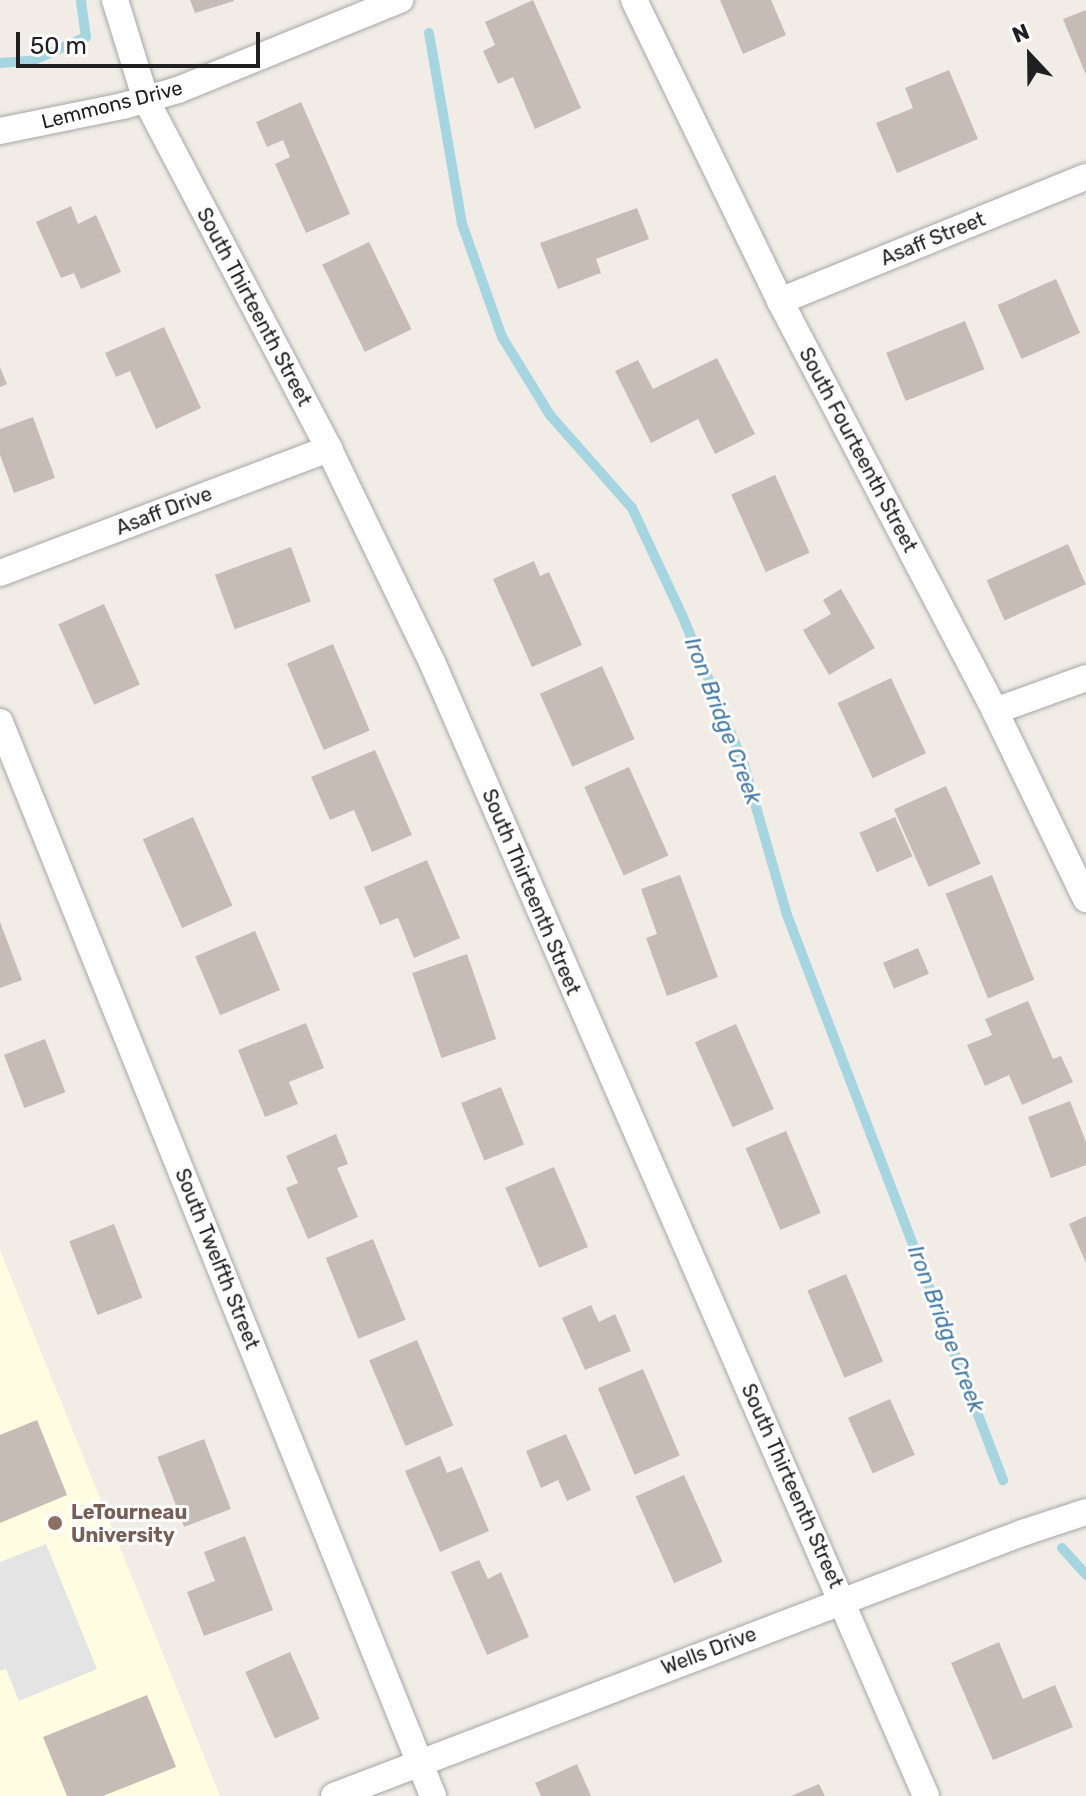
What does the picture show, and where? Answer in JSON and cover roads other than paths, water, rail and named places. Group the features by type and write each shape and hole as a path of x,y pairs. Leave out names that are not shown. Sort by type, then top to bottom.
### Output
{"street":[{"name":"South Thirteenth Street","path":"115,0 146,100 329,449 432,662 926,1796"},
{"name":"Lemmons Drive","path":"0,131 146,100 400,0"},
{"name":"South Fourteenth Street","path":"634,0 780,301 995,711 1086,899"},
{"name":"Asaff Street","path":"780,301 1086,177"},
{"name":"Asaff Drive","path":"0,573 329,449"},
{"path":"995,711 1086,678"},
{"name":"South Twelfth Street","path":"0,722 433,1796"},
{"name":"Wells Drive","path":"334,1796 843,1600 1086,1512"}],"waterway":[{"path":"0,63 32,61 86,37 81,0"},
{"name":"Iron Bridge Creek","path":"429,33 462,224 502,337 550,415 632,508 682,615 744,765 787,915 1003,1480"},
{"name":"Iron Bridge Creek","path":"1062,1548 1086,1575"}],"place":[{"name":"LeTourneau University","path":"55,1523"}]}
